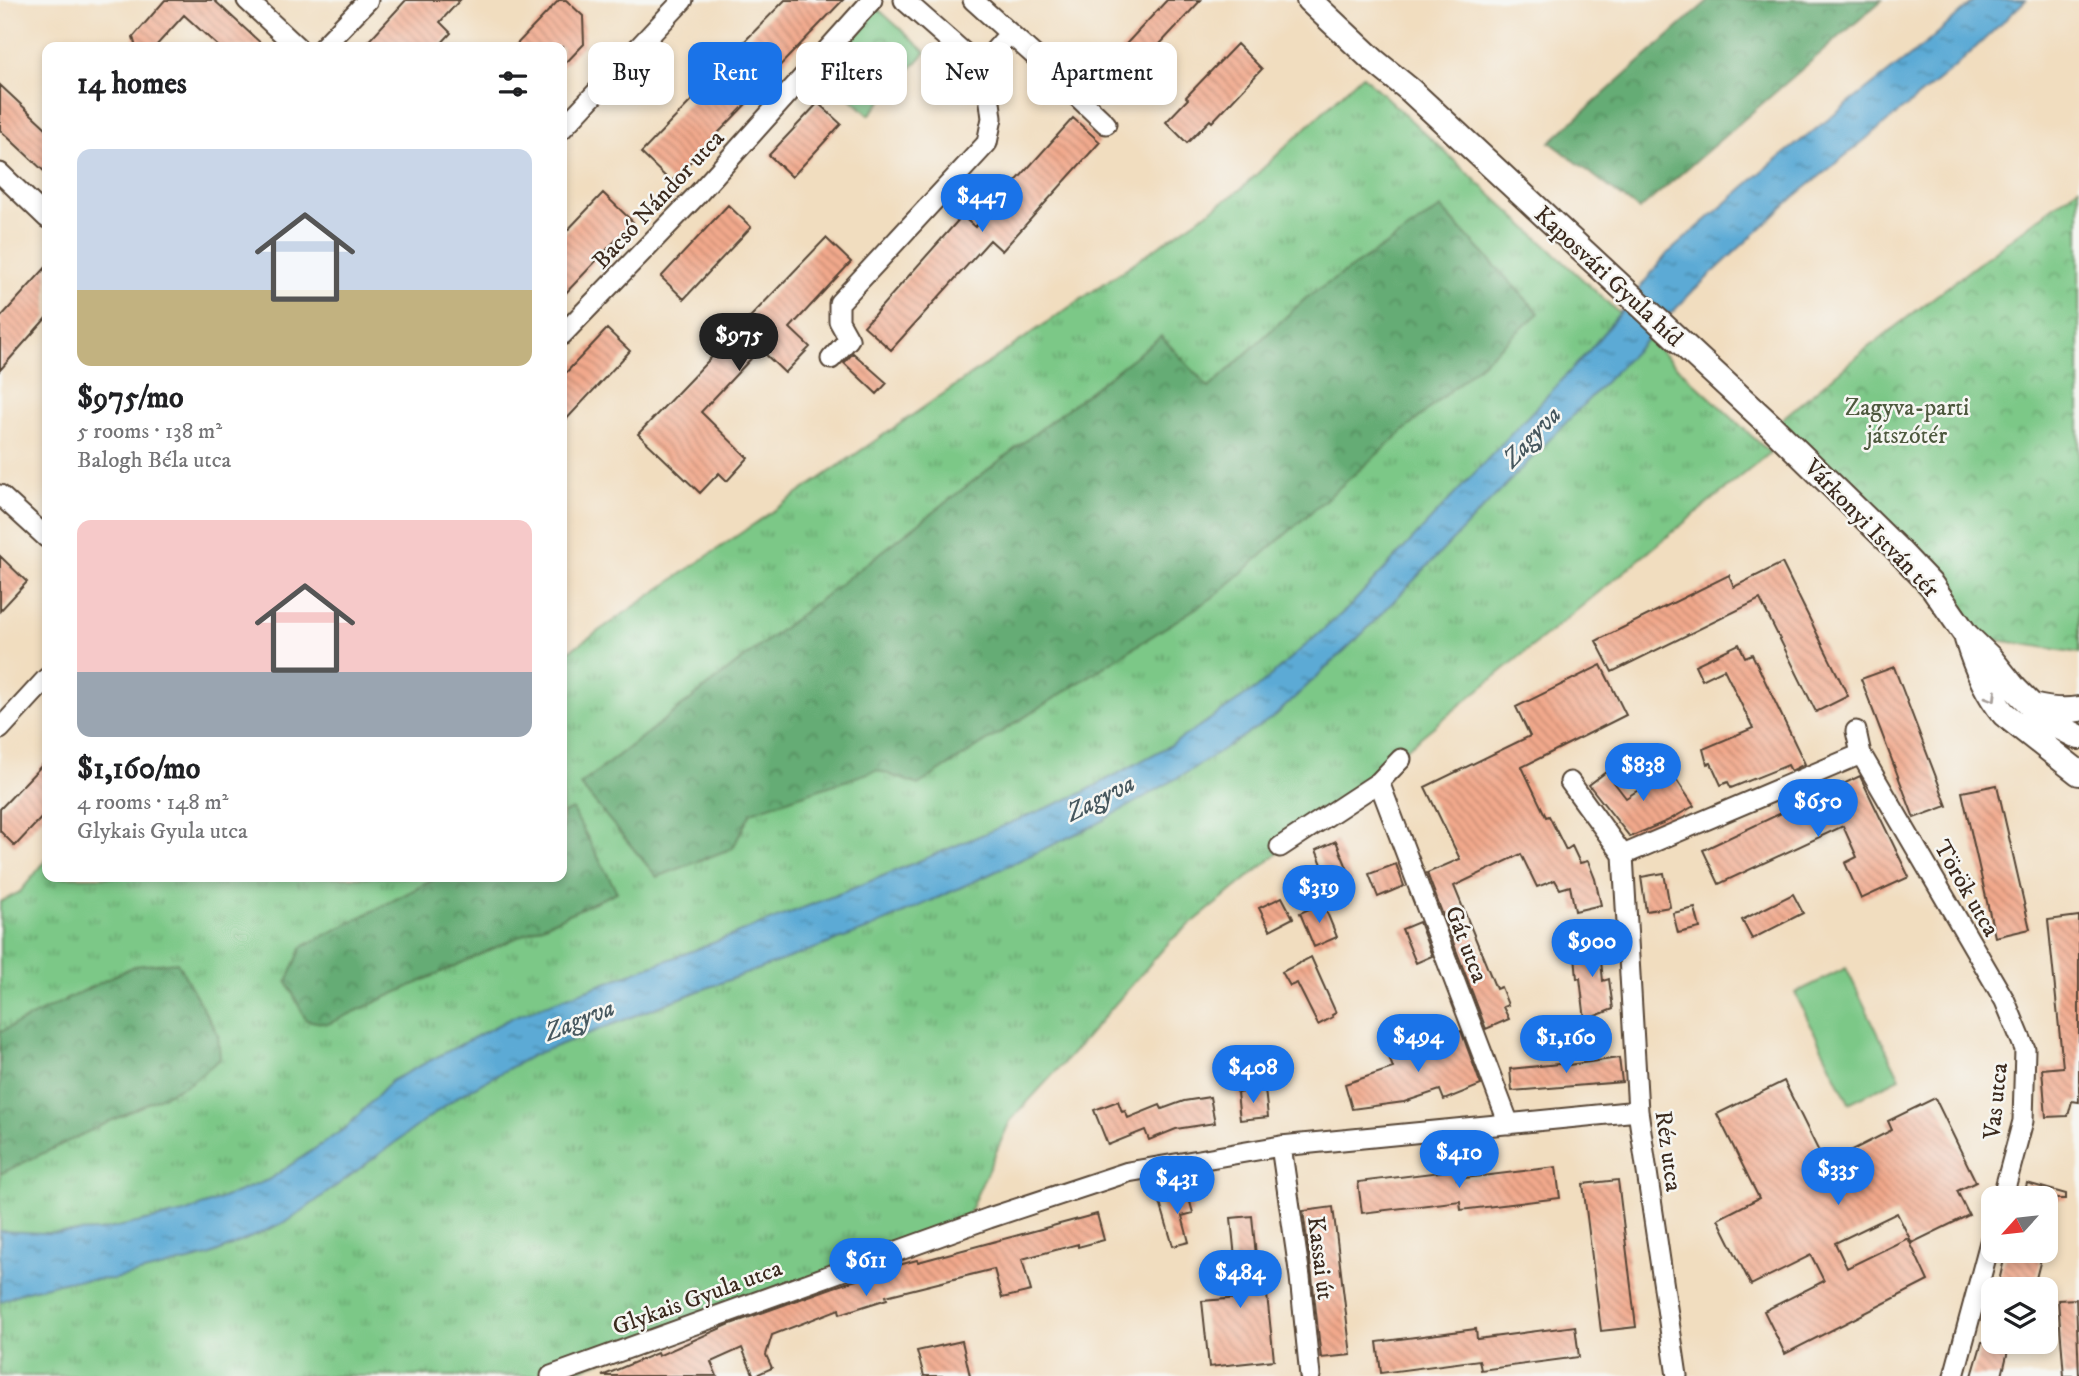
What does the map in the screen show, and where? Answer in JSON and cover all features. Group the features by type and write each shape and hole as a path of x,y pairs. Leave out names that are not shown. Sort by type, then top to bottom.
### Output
{"street":[{"path":"247,0 292,42"},
{"path":"328,42 368,0"},
{"path":"567,124 682,0"},
{"name":"Bacsó Nándor utca","path":"567,330 698,195 872,0"},
{"path":"904,0 952,42"},
{"path":"973,0 1106,124"},
{"name":"Kaposvári Gyula híd","path":"1309,0 1373,61 1410,90 1768,424"},
{"path":"1002,42 1010,33"},
{"path":"831,359 849,339 839,321 839,303 987,143 992,118 990,105"},
{"path":"0,173 42,213"},
{"name":"Várkonyi István tér","path":"1768,424 1932,586 1966,635 1990,658 2015,690 2051,723 2079,737"},
{"path":"0,495 42,533"},
{"name":"Várkonyi István tér","path":"1966,635 1976,669 1997,706 2079,773"},
{"path":"0,729 42,683"},
{"path":"2031,706 2048,710 2079,709"},
{"name":"Török utca","path":"1856,731 1861,754 2005,1001 2025,1049"},
{"path":"1570,782 1623,855 1861,754"},
{"path":"1280,847 1379,782 1401,760"},
{"name":"Gát utca","path":"1379,782 1509,1124"},
{"name":"Réz utca","path":"1623,855 1638,1111 1677,1376"},
{"name":"Vas utca","path":"2006,1186 2023,1121 2025,1049"},
{"name":"Glykais Gyula utca","path":"551,1376 976,1223 1128,1172 1281,1146 1638,1111"},
{"name":"Kassai út","path":"1281,1146 1300,1277 1310,1376"},
{"path":"1954,1376 1984,1264"}],"green space":[{"path":"1709,0 1882,0 1639,210 1550,142"},
{"path":"877,8 921,48 921,58 907,73 907,42 846,42"},
{"path":"1362,75 1770,453 1170,941 1010,1121 965,1221 563,1376 0,1376 0,902 20,892 42,865 42,882 567,882 567,653 1240,190"},
{"path":"858,105 878,105 869,115"},
{"name":"Zagyva-parti játszótér","path":"2079,187 2079,653 1966,635 1772,427 1866,349"},
{"path":"1441,208 1539,313 1215,596 918,785 877,770 751,812 733,848 657,877 580,785 1161,336 1209,388 1306,298"},
{"path":"572,809 617,892 328,1024 306,1020 287,982 302,947 429,882 567,882 567,812"},
{"path":"177,962 218,1035 220,1059 190,1083 0,1174 0,1032 134,966"},
{"path":"1846,968 1900,1078 1849,1103 1795,993"}],"water":[{"name":"Zagyva","path":"1975,0 2026,0 1954,68 1794,197 1691,293 1364,632 1275,716 1186,773 1095,825 984,877 866,930 533,1055 457,1097 290,1220 209,1256 115,1279 67,1281 23,1292 0,1302 0,1231 98,1231 184,1213 268,1180 347,1127 391,1081 513,1017 849,890 1080,794 1171,745 1257,688 1348,608 1588,352 1667,254 1771,164 1929,41"}],"building":[{"path":"165,0 214,0 260,42 214,42 184,15 160,42 134,42 133,37"},
{"path":"406,0 460,0 440,22 451,33 443,42 368,42"},
{"path":"559,0 566,0 583,16 584,44 567,62 567,42 519,42"},
{"path":"785,0 843,0 803,42 796,42 796,49 782,63 782,42 744,42"},
{"path":"1167,0 1201,0 1162,42 1128,42"},
{"path":"1237,44 1262,69 1212,122 1210,120 1187,143 1166,122"},
{"path":"0,85 42,124 42,169 0,130"},
{"path":"688,104 745,105 671,182 641,153"},
{"path":"816,105 820,105 841,124 792,177 769,155"},
{"path":"1073,118 1100,142 1002,251 990,240 891,350 864,326 962,216 975,227"},
{"path":"603,193 633,222 567,292 567,231"},
{"path":"728,205 751,227 684,299 661,277"},
{"path":"826,238 851,262 790,328 810,347 785,373 760,349 701,412 748,458 727,481 719,473 700,493 638,434"},
{"path":"42,272 42,323 0,370 0,318"},
{"path":"607,329 630,351 567,419 567,372"},
{"path":"853,353 887,383 877,394 844,363"},
{"path":"0,556 27,582 0,611"},
{"path":"1782,563 1848,696 1816,712 1760,599 1612,672 1596,641 1729,575 1734,587"},
{"path":"1739,644 1745,657 1752,654 1805,764 1791,771 1788,765 1731,788 1728,782 1721,785 1711,763 1707,764 1703,749 1753,728 1724,669 1702,680 1695,665"},
{"path":"1601,665 1626,715 1522,767 1546,817 1549,816 1566,850 1572,846 1580,863 1588,861 1601,905 1575,911 1570,886 1560,889 1555,880 1537,887 1521,854 1454,886 1496,989 1501,987 1508,1005 1503,1007 1509,1019 1486,1029 1427,873 1460,859 1425,787 1530,736 1516,707"},
{"path":"1894,667 1947,806 1914,818 1861,679"},
{"path":"42,765 42,817 15,846 0,831 0,809"},
{"path":"1606,772 1626,798 1657,778 1661,784 1674,776 1694,806 1630,837 1589,785"},
{"path":"1860,776 1909,877 1861,899 1845,863 1857,857 1843,826 1719,884 1703,850"},
{"path":"1997,785 2030,929 1995,937 1962,792"},
{"path":"1336,841 1353,882 1333,891 1316,850"},
{"path":"1396,864 1404,886 1378,897 1369,874"},
{"path":"1664,873 1670,907 1646,911 1641,877"},
{"path":"1793,894 1803,913 1752,939 1742,920"},
{"path":"1282,897 1293,918 1270,930 1259,908"},
{"path":"1323,903 1337,937 1314,947 1300,913"},
{"path":"1695,908 1700,928 1678,933 1673,913"},
{"path":"2079,916 2079,1102 2072,1101 2068,1116 2046,1117 2042,1069 2063,1067 2048,920"},
{"path":"1419,922 1432,956 1416,963 1402,929"},
{"path":"1599,940 1603,981 1609,979 1613,1009 1585,1020 1580,978 1577,979 1574,942"},
{"path":"1311,957 1336,1013 1318,1025 1297,983 1290,986 1282,972"},
{"path":"1461,1031 1481,1085 1444,1100 1440,1090 1404,1102 1352,1109 1345,1084 1393,1068 1385,1046 1402,1040 1407,1053"},
{"path":"1619,1058 1622,1082 1512,1091 1510,1069"},
{"path":"1784,1081 1825,1164 1892,1130 1888,1121 1935,1098 1976,1182 1957,1191 1969,1215 1912,1243 1897,1213 1835,1243 1847,1268 1908,1238 1928,1281 1785,1354 1764,1311 1824,1281 1811,1255 1751,1285 1718,1219 1759,1198 1717,1114"},
{"path":"1265,1089 1268,1117 1240,1120 1237,1093"},
{"path":"1210,1097 1215,1123 1176,1129 1149,1140 1145,1130 1108,1145 1094,1110 1118,1101 1122,1112 1125,1111 1128,1118 1160,1105 1162,1109 1184,1101"},
{"path":"1556,1167 1560,1198 1461,1210 1460,1201 1362,1213 1358,1182 1456,1170 1457,1179"},
{"path":"1618,1180 1636,1327 1601,1331 1583,1184"},
{"path":"1187,1191 1193,1213 1182,1216 1189,1242 1173,1246 1159,1199"},
{"path":"2058,1192 2066,1194 2066,1199 2058,1199"},
{"path":"1333,1207 1351,1355 1321,1358 1303,1211"},
{"path":"1097,1214 1104,1240 1022,1259 1031,1291 1002,1298 994,1269 886,1296 887,1299 840,1314 839,1309 772,1335 766,1355 772,1368 754,1376 742,1348 711,1362 717,1376 602,1376 657,1353 658,1356 728,1325 888,1268"},
{"path":"1252,1216 1260,1296 1267,1295 1274,1360 1209,1367 1202,1301 1239,1298 1231,1218"},
{"path":"2003,1264 2040,1264 2036,1277 2000,1277"},
{"path":"2076,1299 2079,1376 2064,1376 2058,1300"},
{"path":"1575,1326 1579,1357 1481,1370 1479,1360 1381,1373 1377,1342 1476,1329 1477,1339"},
{"path":"962,1341 970,1376 924,1376 917,1351"},
{"path":"1981,1345 1981,1354 2007,1354 2002,1376 1972,1376"}]}
